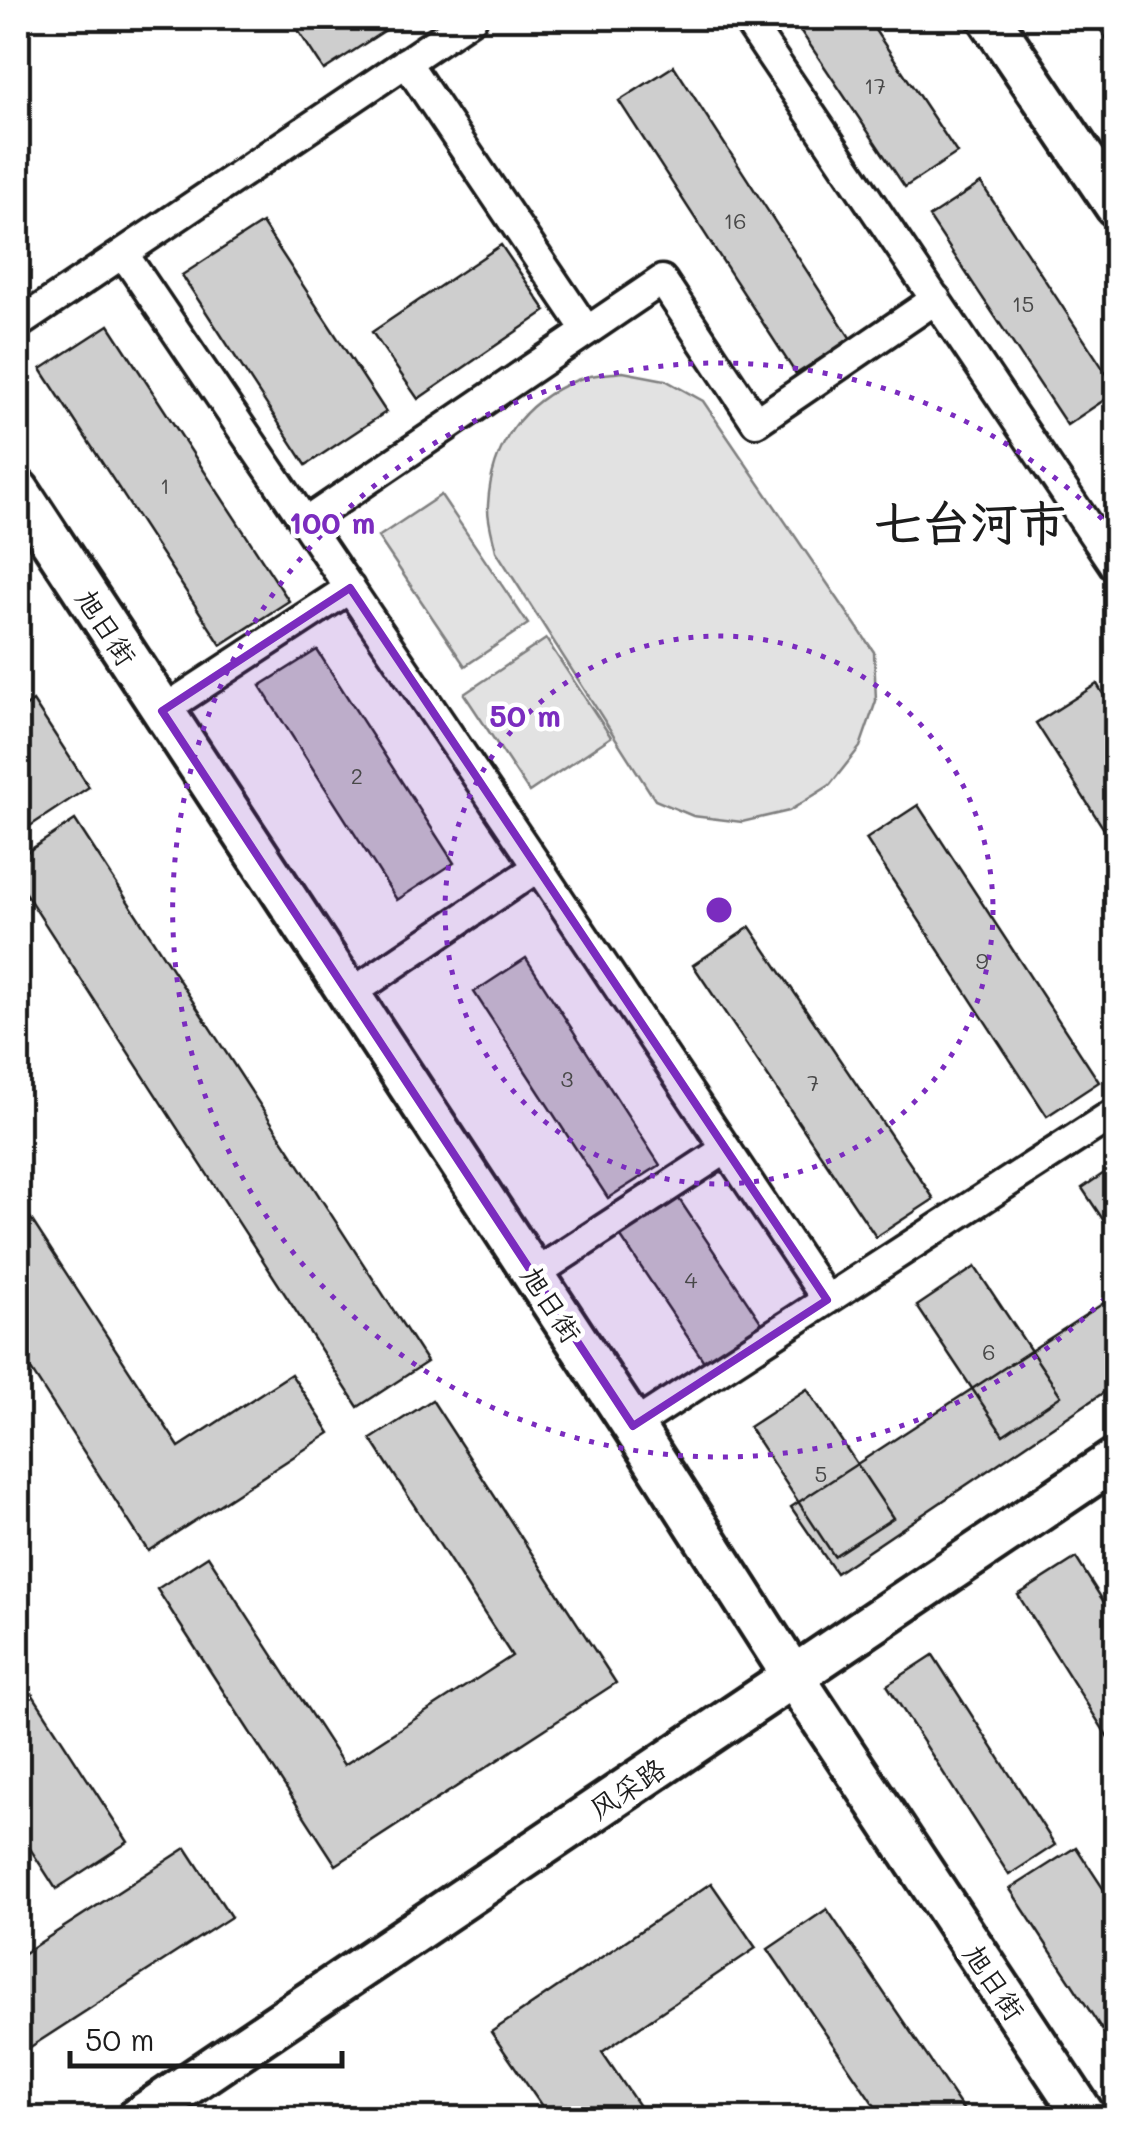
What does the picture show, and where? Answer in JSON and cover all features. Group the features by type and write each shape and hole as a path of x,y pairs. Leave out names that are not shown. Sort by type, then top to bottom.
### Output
{"main road":[{"path":"989,18 1116,206"},
{"name":"旭日街","path":"18,490 1086,2118"},
{"name":"风采路","path":"138,2118 1116,1459"}],"street":[{"path":"18,324 472,18"},
{"path":"746,18 1116,568"},
{"path":"406,62 587,332"},
{"path":"124,253 827,1300"},
{"path":"306,522 662,280 756,422 936,299"},
{"path":"162,711 350,588"},
{"path":"349,995 538,867"},
{"path":"633,1426 1116,1112"},
{"path":"533,1276 726,1148"}],"highlighted area":[{"path":"350,588 827,1300 633,1426 162,711"}],"shaded area":[{"path":"623,372 665,380 703,401 874,652 876,701 860,747 830,785 789,811 742,822 693,816 655,800 496,551 488,517 490,484 495,464 513,429 525,414 558,389 588,376"},
{"path":"441,495 528,624 465,666 378,537"},
{"path":"546,639 611,737 529,792 464,694"}],"building":[{"path":"290,18 391,18 395,24 324,70"},
{"path":"792,18 867,18 957,153 905,187"},
{"path":"1093,18 1116,18 1116,54"},
{"path":"674,66 851,339 796,374 619,101"},
{"path":"981,183 1116,388 1116,392 1067,425 929,217"},
{"path":"262,223 386,412 306,465 182,275"},
{"path":"501,245 546,311 418,399 372,332"},
{"path":"109,325 289,601 221,645 41,369"},
{"path":"317,650 454,863 397,900 260,686"},
{"path":"1097,684 1116,715 1116,848 1036,723"},
{"path":"33,701 89,787 18,834 18,712"},
{"path":"918,805 1099,1082 1047,1116 866,839"},
{"path":"75,820 427,1362 358,1407 18,882 18,858"},
{"path":"750,927 934,1199 876,1237 693,965"},
{"path":"526,958 660,1165 608,1198 474,992"},
{"path":"1116,1165 1116,1239 1082,1188"},
{"path":"677,1196 763,1325 705,1363 619,1234"},
{"path":"18,1199 179,1447 291,1374 330,1433 148,1551 18,1350"},
{"path":"975,1267 1061,1396 1003,1435 917,1306"},
{"path":"1116,1295 1116,1384 836,1573 791,1507"},
{"path":"807,1389 893,1518 834,1556 749,1427"},
{"path":"432,1400 616,1683 336,1865 157,1589 208,1556 344,1765 512,1656 371,1439"},
{"path":"1076,1558 1116,1621 1116,1750 1018,1595"},
{"path":"933,1655 1055,1845 1009,1875 887,1685"},
{"path":"18,1672 128,1842 56,1889 18,1830"},
{"path":"1076,1847 1116,1908 1116,2051 1010,1889"},
{"path":"186,1848 231,1917 18,2055 18,1957"},
{"path":"711,1883 756,1948 602,2052 647,2118 550,2118 491,2032"},
{"path":"827,1909 969,2118 883,2118 768,1949"}],"district":[{"name":"七台河市","path":"970,521"}]}
